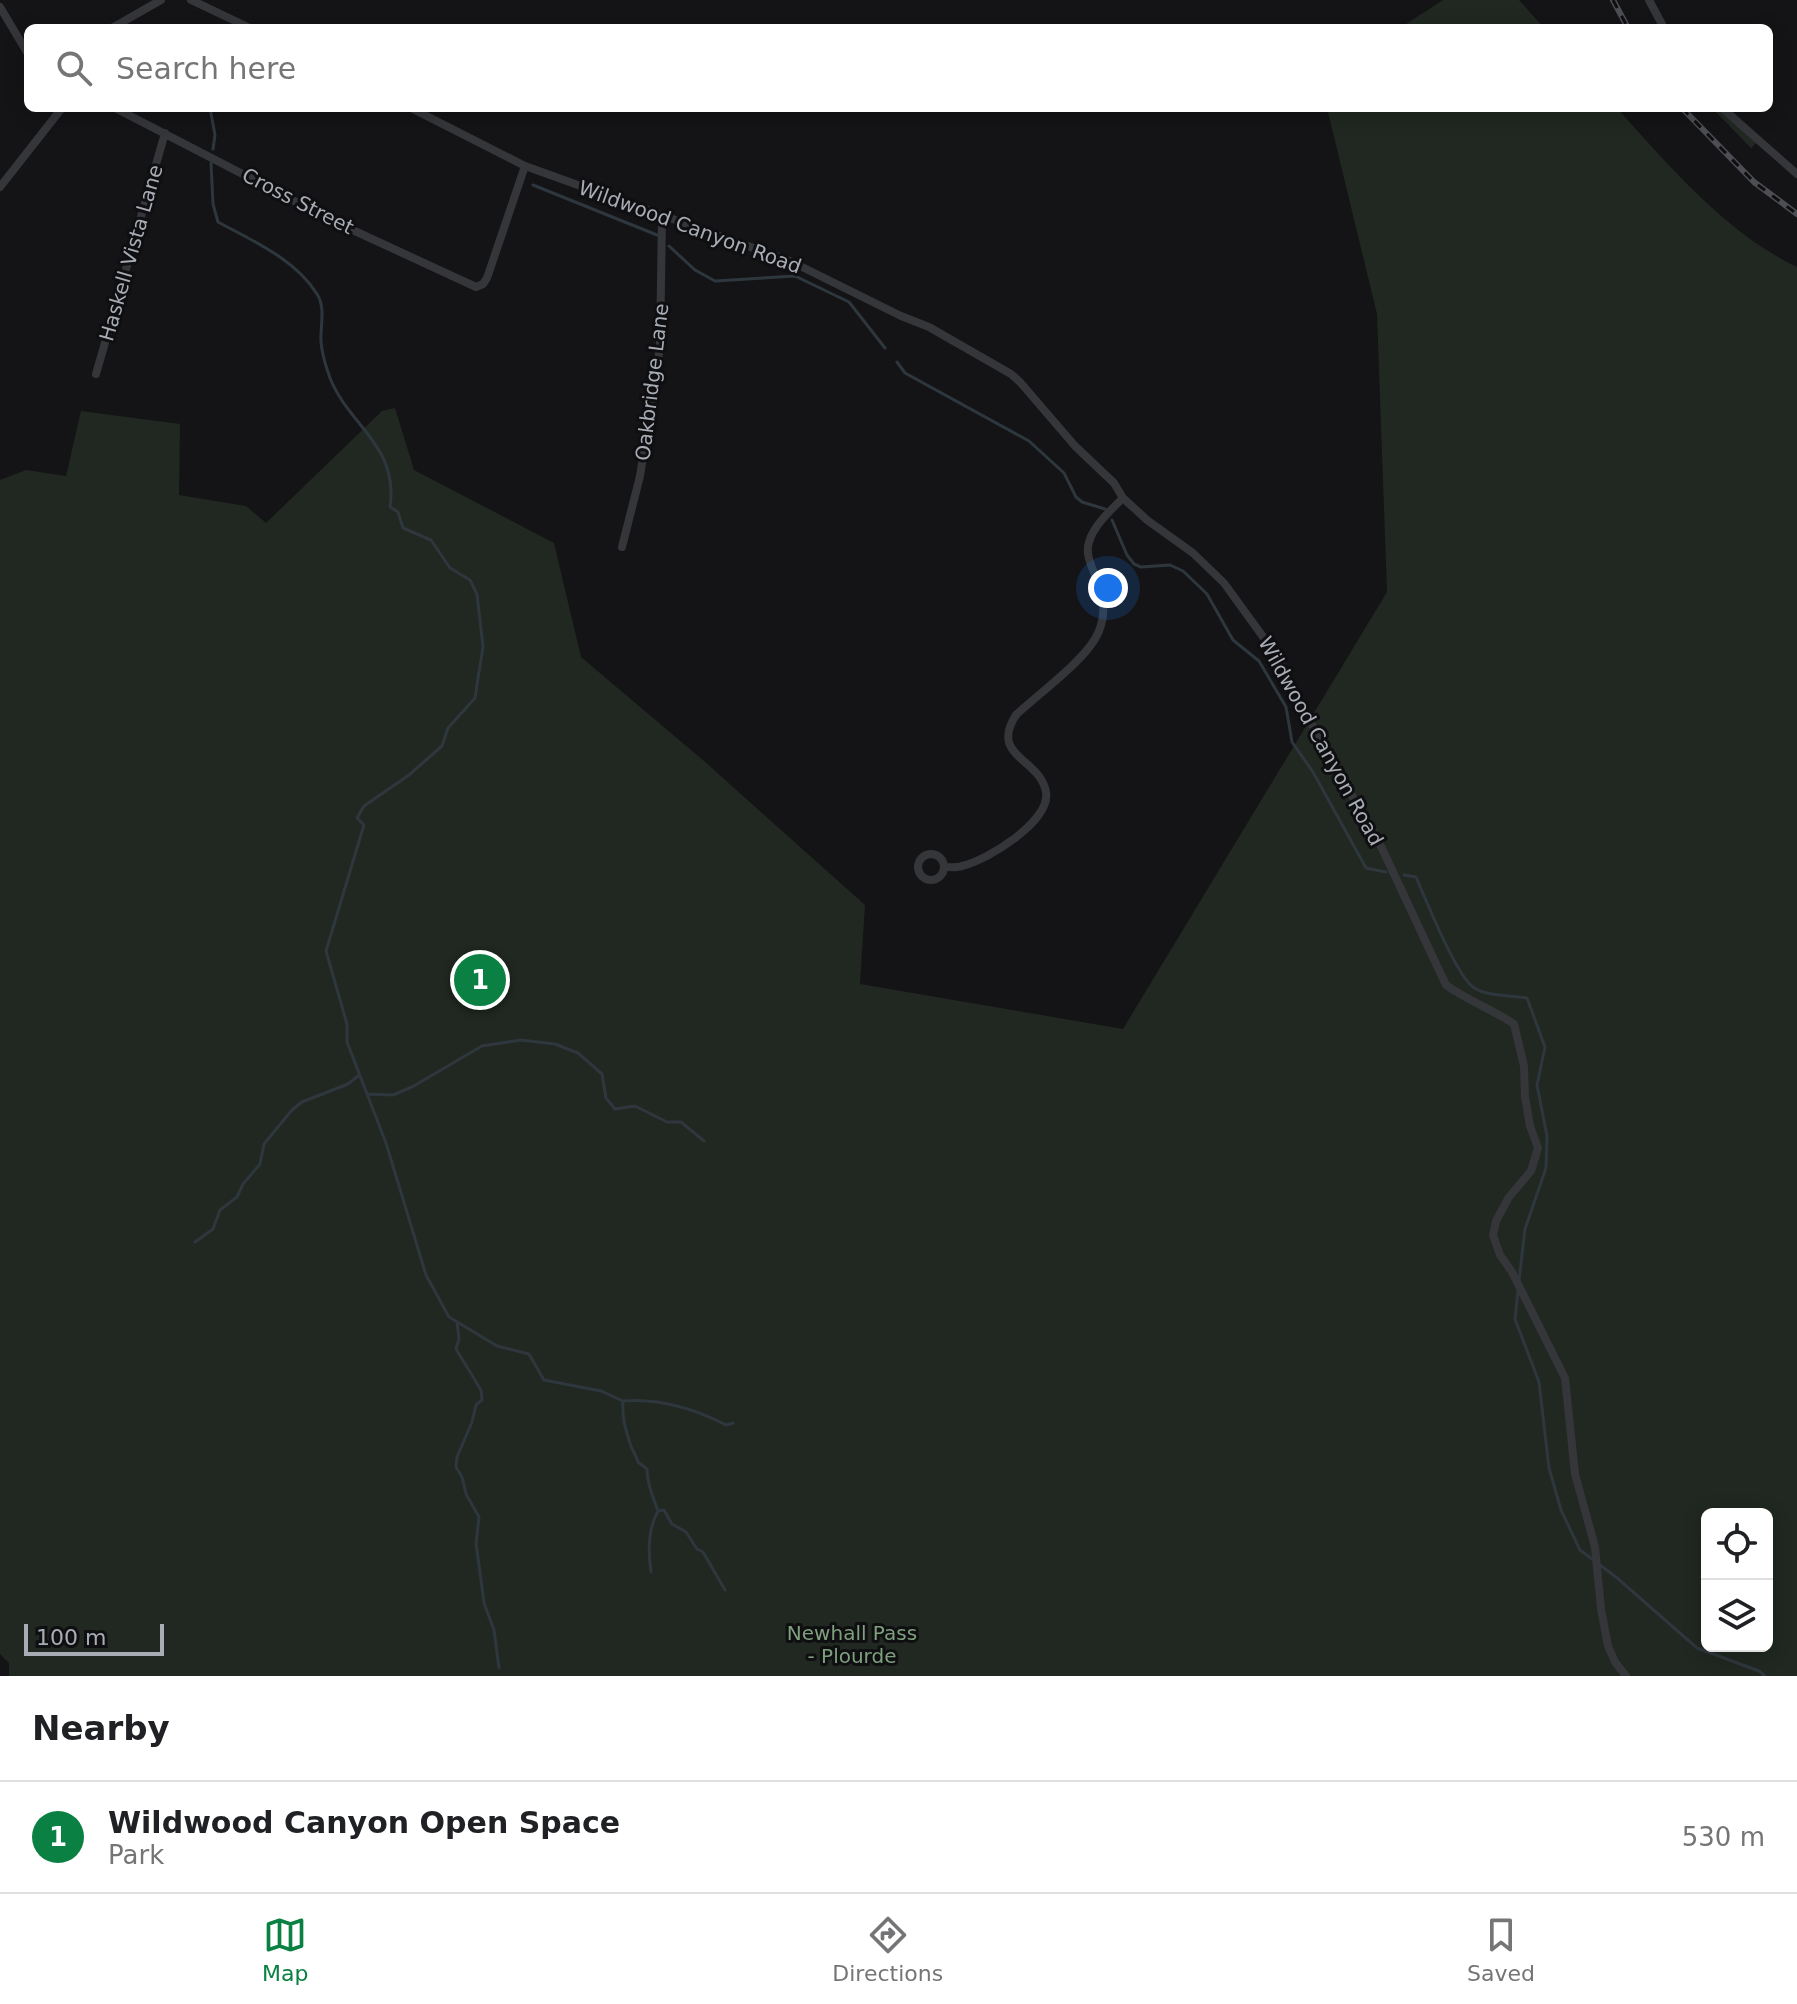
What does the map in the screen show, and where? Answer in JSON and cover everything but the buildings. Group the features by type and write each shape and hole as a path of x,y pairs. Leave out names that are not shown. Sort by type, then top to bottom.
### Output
{"street":[{"path":"119,24 161,0"},
{"path":"191,0 242,24"},
{"path":"1649,0 1662,24"},
{"path":"0,7 24,47"},
{"path":"0,187 59,112"},
{"name":"Cross Street","path":"123,112 331,220 476,287 483,284 525,166"},
{"name":"Wildwood Canyon Road","path":"419,112 525,166 790,261 929,327 1011,374 1075,446 1114,483 1123,498 1147,520 1193,553 1235,597 1277,656 1319,739 1378,840 1446,985 1514,1024 1524,1066 1530,1126 1538,1148 1531,1171 1509,1197 1496,1221 1493,1235 1500,1255 1515,1277 1565,1378 1575,1474 1596,1555 1608,1646 1626,1676"},
{"path":"1727,112 1797,174"},
{"name":"Haskell Vista Lane","path":"96,374 165,133"},
{"name":"Oakbridge Lane","path":"622,547 640,476 660,347 662,216"},
{"path":"944,867 960,867 981,858 1009,841 1043,812 1045,788 1011,749 1009,726 1016,715 1093,644 1104,613 1103,595 1087,554 1089,540 1123,498"}],"green space":[{"path":"1443,0 1519,0 1540,24 1406,24"},
{"name":"Newhall Pass - Plourde","path":"1328,112 1621,112 1678,175 1723,217 1771,253 1797,267 1797,1676 9,1676 9,1663 0,1654 0,480 26,470 66,476 81,411 180,424 179,495 246,506 266,523 382,411 395,408 414,470 554,543 581,657 704,761 865,905 860,984 1123,1029 1387,592 1377,314"},
{"path":"1716,112 1733,112 1761,138 1751,148"}],"waterway":[{"path":"211,112 215,135 213,149"},
{"path":"211,163 213,204 218,222 285,261 308,282 320,299 324,360 338,395 380,452 391,486 390,507 398,512 403,528 431,540 450,568 470,580 477,594 483,647 475,698 448,728 442,746 409,775 364,806 357,818 364,825 326,951 347,1024 347,1042 386,1143 426,1275 449,1317 497,1346 529,1354 544,1380 601,1391 623,1401 624,1422 631,1446 638,1462 647,1469 658,1511 664,1510 672,1524 686,1532 697,1549 703,1552 725,1590"},
{"path":"533,185 657,235"},
{"path":"669,246 695,270 715,281 795,276 849,302 885,348"},
{"path":"897,362 905,373 1029,441 1064,473 1076,497 1105,509"},
{"path":"1112,520 1134,564 1141,567 1170,565 1183,571 1207,594 1233,640 1259,661 1286,707 1292,742 1313,772 1366,868 1386,872"},
{"path":"1404,875 1416,877 1466,980 1485,993 1527,998 1545,1047 1537,1085 1547,1136 1546,1168 1525,1229 1519,1280"},
{"path":"367,1094 393,1095 482,1046 521,1040 555,1044 578,1053 602,1074 606,1098 615,1109 635,1106 667,1122 681,1122 704,1141"},
{"path":"195,1242 213,1229 220,1210 237,1197 243,1184 260,1164 264,1144 292,1110 302,1102 348,1084 358,1076"},
{"path":"1518,1291 1515,1319 1539,1382 1549,1468 1561,1510 1580,1550 1616,1577 1697,1648 1765,1676"},
{"path":"457,1322 459,1339 456,1349 481,1390 482,1400 476,1405 456,1467 479,1517 476,1544 484,1603 494,1630 499,1668"},
{"path":"623,1401 663,1403 689,1409 726,1425 733,1423"},
{"path":"651,1572 650,1541 658,1511"}],"railway":[{"path":"1613,0 1626,24"},
{"path":"1686,112 1754,182 1797,214"}],"place":[{"name":"Wildwood Canyon Open Space","path":"480,980"}]}
